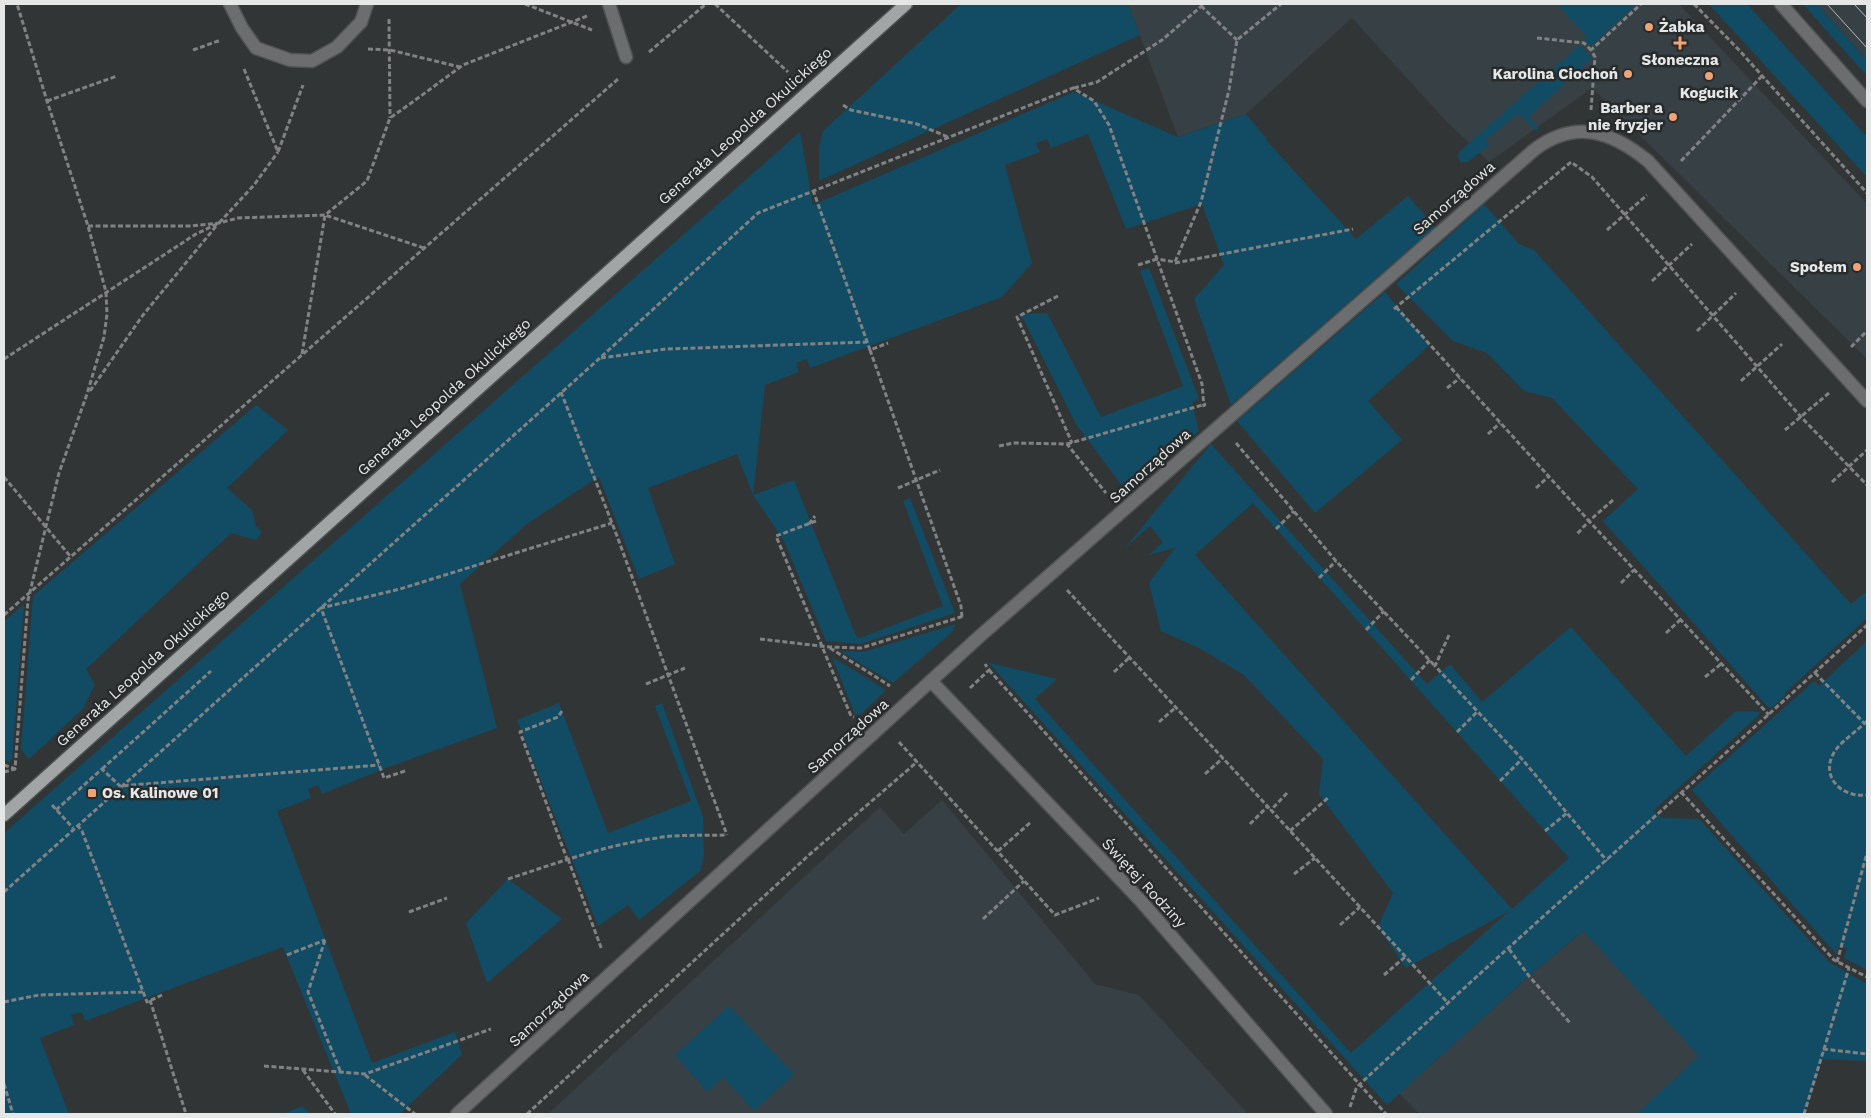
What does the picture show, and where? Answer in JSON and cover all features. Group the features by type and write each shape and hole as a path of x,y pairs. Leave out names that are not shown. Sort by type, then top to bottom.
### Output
{"main road":[{"name":"Generała Leopolda Okulickiego","path":"4,815 906,4"}],"street":[{"path":"230,4 242,28 256,48 290,60 312,61 337,47 361,22 367,4"},
{"path":"1781,4 1867,101"},
{"path":"609,5 626,57"},
{"name":"Samorządowa","path":"458,1114 931,682 1227,418 1544,143 1561,135 1589,132 1622,142 1648,161 1867,401"},
{"name":"Świętej Rodziny","path":"931,682 1140,900 1326,1114"}],"path":[{"path":"17,4 88,226 106,292 107,314 104,337 87,394 59,473 47,529 30,590 17,770"},
{"path":"525,4 621,41"},
{"path":"644,56 706,4"},
{"path":"715,4 788,72"},
{"path":"1138,265 1157,259 1175,262 1201,202 1229,90 1237,40 1281,4"},
{"path":"1591,50 1641,4"},
{"path":"1694,4 1762,76 1867,193"},
{"path":"390,118 460,67 609,5"},
{"path":"4,892 120,786 600,358 758,213 1073,88 1097,82 1162,40 1203,5 1237,40"},
{"path":"302,355 326,215 367,181 390,118 389,13"},
{"path":"1537,38 1584,44 1595,57 1589,132"},
{"path":"193,50 222,40"},
{"path":"390,50 460,67"},
{"path":"87,394 142,315 219,223 254,185 278,152 312,61"},
{"path":"242,64 278,152"},
{"path":"4,614 622,75"},
{"path":"47,101 116,76"},
{"path":"1664,178 1762,76"},
{"path":"1073,88 1094,101 1109,125 1202,384 1203,411"},
{"path":"843,105 851,110 917,124 948,137"},
{"path":"1388,313 1571,162 1592,177 1801,417 1867,485"},
{"path":"760,639 830,647 861,648 964,616 814,190"},
{"path":"88,226 191,226 219,223 238,218 326,215 424,248"},
{"path":"1607,230 1624,215"},
{"path":"4,359 196,234 219,223"},
{"path":"1175,263 1353,229"},
{"path":"1652,281 1680,256"},
{"path":"1058,296 1017,317 1072,443"},
{"path":"1697,331 1727,301"},
{"path":"1396,307 1548,477 1769,715"},
{"path":"1850,348 1867,332"},
{"path":"600,358 666,349 867,342"},
{"path":"870,350 888,343"},
{"path":"1741,381 1770,355"},
{"path":"1447,388 1460,378"},
{"path":"561,392 612,523 736,859"},
{"path":"999,446 1014,443 1072,443 1212,402"},
{"path":"1786,430 1815,406"},
{"path":"1488,434 1500,423"},
{"path":"1234,442 1336,561 1522,759 1607,861"},
{"path":"1067,444 1122,512"},
{"path":"1832,482 1867,450"},
{"path":"898,488 940,470"},
{"path":"4,477 70,556"},
{"path":"1536,488 1548,477"},
{"path":"1106,493 1114,488"},
{"path":"1577,534 1612,500"},
{"path":"1276,529 1294,511"},
{"path":"808,525 815,516"},
{"path":"816,521 776,536 851,716 862,718"},
{"path":"321,608 400,589 612,523"},
{"path":"1319,578 1336,561"},
{"path":"1621,583 1634,570"},
{"path":"1067,589 1447,1002"},
{"path":"321,608 384,778 404,772"},
{"path":"1366,630 1384,610"},
{"path":"1666,633 1680,620"},
{"path":"1348,1114 1359,1085 1447,1002 1607,861 1867,625"},
{"path":"1436,666 1449,635"},
{"path":"830,647 895,689"},
{"path":"1114,672 1130,657"},
{"path":"1411,680 1430,660"},
{"path":"1705,677 1721,664"},
{"path":"646,684 686,668"},
{"path":"56,810 211,670"},
{"path":"989,670 1386,1114"},
{"path":"1815,673 1866,722 1838,747 1831,763 1830,773 1833,781 1845,793 1856,796 1867,795"},
{"path":"1159,722 1176,707"},
{"path":"562,712 558,717 520,732 596,932"},
{"path":"1457,732 1477,712"},
{"path":"899,742 1055,914 1099,898"},
{"path":"1205,774 1223,758"},
{"path":"1500,781 1522,759"},
{"path":"527,1114 809,855 917,762"},
{"path":"4,764 17,770"},
{"path":"102,769 120,786 379,765"},
{"path":"4,772 17,770"},
{"path":"1681,792 1837,962 1867,977"},
{"path":"1271,810 1287,793"},
{"path":"1290,831 1329,797"},
{"path":"51,804 74,828"},
{"path":"1250,824 1267,807"},
{"path":"1545,831 1567,813"},
{"path":"998,851 1031,822"},
{"path":"77,825 85,839 147,1002 162,995"},
{"path":"508,879 589,852 658,837 727,835"},
{"path":"1837,962 1867,854"},
{"path":"1294,874 1315,858"},
{"path":"984,918 1024,881"},
{"path":"409,912 447,898"},
{"path":"1340,925 1360,907"},
{"path":"287,955 326,940 308,992 341,1073"},
{"path":"1509,948 1529,976 1571,1024"},
{"path":"1384,974 1405,957"},
{"path":"1802,1114 1849,968"},
{"path":"4,1002 39,995 143,992"},
{"path":"150,1000 186,1114"},
{"path":"264,1066 365,1074 491,1029"},
{"path":"1823,1049 1867,1054"},
{"path":"303,1069 335,1114"},
{"path":"365,1074 415,1114"},
{"path":"4,1084 13,1114"}],"shaded area":[{"path":"961,4 1128,4 1140,35 819,181 819,147 823,131"},
{"path":"1128,4 1679,4 1867,204 1867,359 1592,88 1489,162 1446,121 1352,18 1246,114 1178,137"},
{"path":"1557,4 1637,4 1591,46 1584,41 1587,37"},
{"path":"1709,4 1747,4 1867,137 1867,177"},
{"path":"1803,4 1817,4 1867,60 1867,76"},
{"path":"1817,4 1866,4 1867,60"},
{"path":"1580,45 1592,58 1529,117 1539,128 1536,131 1519,113 1486,140 1489,145 1468,162 1461,162 1458,158 1459,152"},
{"path":"1074,92 1178,137 1246,114 1266,140 1356,239 1408,196 1435,227 1231,405 1194,299 1224,265 1202,204 1126,229 1088,134 1051,148 1047,139 1036,143 1040,152 1005,165 1032,263 1002,297 810,368 807,359 796,363 799,372 765,385 753,495 737,454 648,488 675,564 639,579 599,477 528,523 460,584 497,728 386,768 322,794 318,785 308,789 311,798 277,811 372,1063 455,1032 462,1054 400,1114 351,1114 283,947 85,1021 82,1012 71,1015 74,1025 40,1038 69,1114 4,1114 4,833 800,132 813,205"},
{"path":"1484,204 1519,244 1534,250 1851,604 1867,591 1867,618 1771,708 1768,707 1603,521 1638,489 1552,398 1524,391 1487,353 1453,341 1396,284"},
{"path":"1149,268 1199,399 1192,402 1199,431 1126,491 1076,424 1021,314 1047,313 1101,417 1183,386 1140,271"},
{"path":"1385,292 1430,345 1368,401 1402,440 1315,513 1237,421"},
{"path":"256,405 288,430 227,488 252,510 256,526 262,532 256,540 231,533 86,669 95,685 82,710 29,759 21,750 33,596"},
{"path":"1211,444 1427,684 1450,664 1482,702 1571,627 1686,756 1736,711 1759,712 1759,715 1653,811 1662,818 1699,819 1829,962 1867,984 1867,1061 1822,1059 1805,1114 1637,1114 1699,1056 1583,931 1529,976 1387,1105 989,663 1057,679 1035,699 1351,1053 1509,911 1406,968 1378,927 1393,893 1319,794 1323,759 1244,675 1201,649 1161,631 1149,583 1175,548 1149,555 1163,542 1150,526 1124,549","holes":["1253,503 1569,858 1512,909 1195,555"]},
{"path":"794,480 856,636 860,638 943,606 903,501 910,498 955,613 860,644 826,641 784,541 753,495"},
{"path":"24,604 12,759 9,762 4,759 4,622"},
{"path":"956,624 952,632 893,683 840,651 864,652"},
{"path":"1867,641 1867,970 1844,958 1847,949 1839,946 1836,954 1692,790 1814,681 1819,686"},
{"path":"832,657 886,690 860,715 855,714"},
{"path":"559,703 608,833 691,801 655,706 662,703 703,817 704,857 700,871 639,920 628,905 598,926 517,720"},
{"path":"942,800 1095,984 1139,995 1248,1114 548,1114 880,807 904,834"},
{"path":"508,879 562,919 487,983 466,923"},
{"path":"1583,931 1829,962 1795,1057 1771,1114 1419,1114 1399,1093 1529,976"},
{"path":"729,1006 794,1074 754,1111 723,1077 707,1092 675,1055"},
{"path":"303,1106 310,1114 283,1114"}],"tram line":[{"path":"1827,4 1867,48"},
{"path":"1854,4 1867,18"}],"place":[{"name":"Żabka","path":"1649,27"},
{"name":"Słoneczna","path":"1680,43"},
{"name":"Karolina Ciochoń","path":"1628,74"},
{"name":"Kogucik","path":"1709,76"},
{"name":"Barber a nie fryzjer","path":"1673,117"},
{"name":"Społem","path":"1857,267"},
{"name":"Os. Kalinowe 01","path":"92,793"}]}
